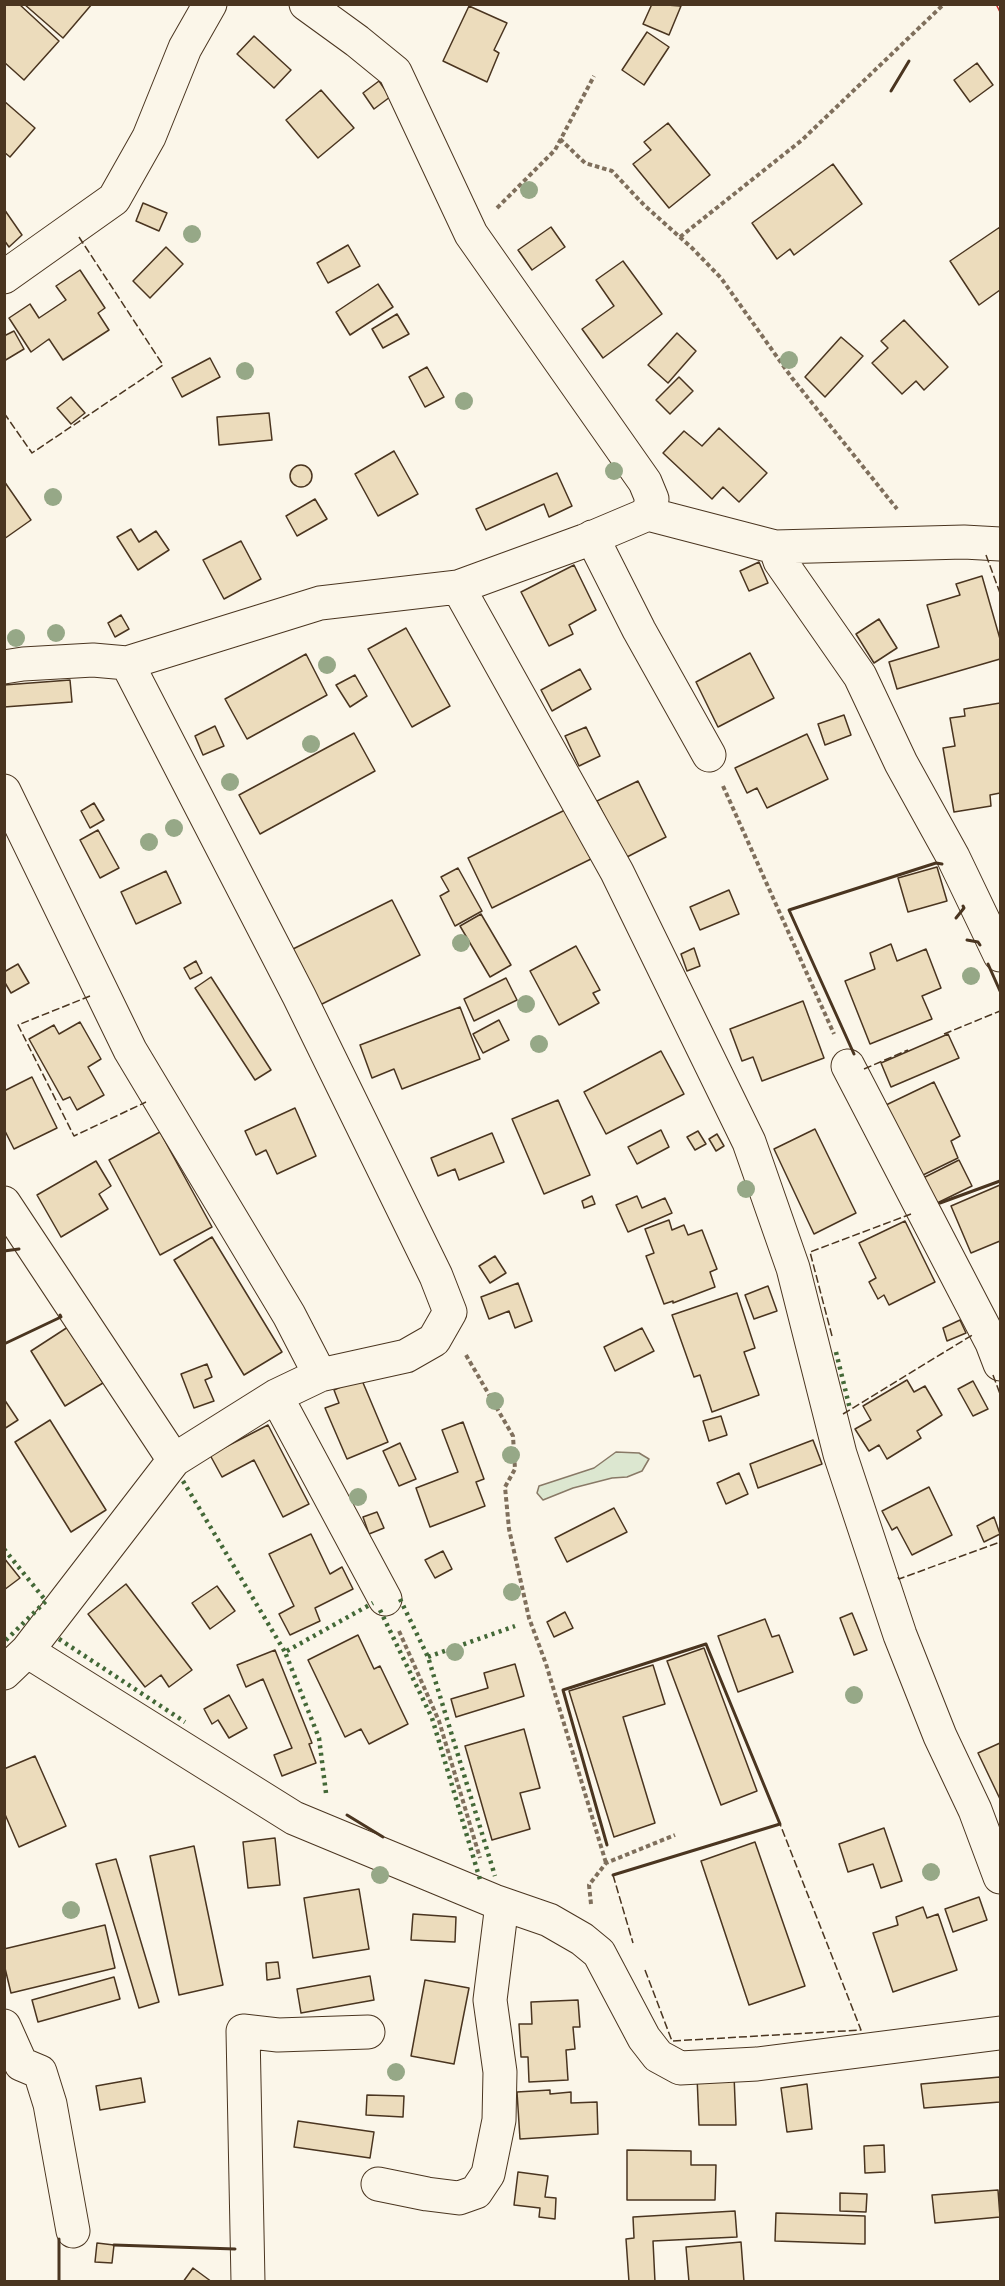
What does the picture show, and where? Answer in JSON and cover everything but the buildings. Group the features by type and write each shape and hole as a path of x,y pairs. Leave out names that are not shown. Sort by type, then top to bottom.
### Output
{"street":[{"path":"4,277 114,199 149,137 185,48 210,4"},
{"path":"306,4 357,41 394,72 471,234 645,482 652,499 648,514"},
{"path":"4,667 93,660 127,663 320,603 458,587 648,514 775,547 964,542 1000,544"},
{"path":"592,537 639,630 710,755"},
{"path":"775,547 780,561 860,676 901,763 953,857 1000,955"},
{"path":"458,587 617,872 749,1142 793,1268 840,1454 900,1635 940,1736 975,1810 1000,1877"},
{"path":"127,663 299,996 431,1266 450,1312 434,1340 406,1356 320,1375 276,1396 174,1460 16,1662 294,1818 498,1902 549,1920 582,1939 599,1953 644,2038 658,2056 680,2068 757,2064 1000,2033"},
{"path":"4,791 130,1050 289,1315 320,1375"},
{"path":"848,1066 992,1343 1000,1364"},
{"path":"4,1203 174,1460"},
{"path":"276,1396 385,1599"},
{"path":"378,2184 459,2198 476,2192 488,2174 499,2120 500,2072 490,2000 498,1902"},
{"path":"4,2026 21,2064 40,2072 50,2104 73,2230"},
{"path":"248,2282 243,2031 278,2035 368,2032"}],"path":[{"path":"680,237 802,140 944,4"},
{"path":"471,234 555,150 594,76"},
{"path":"560,139 585,163 612,171 644,205 721,278 792,378 887,499 914,526 920,543"},
{"path":"710,755 848,1066"},
{"path":"445,1321 513,1436 515,1469 505,1487 512,1540 529,1618 546,1664 606,1863"},
{"path":"385,1599 439,1721 498,1902"},
{"path":"582,1939 592,1920 589,1885 606,1863 675,1835"}],"green space":[{"path":"616,1452 639,1453 649,1459 642,1471 627,1477 612,1478 573,1488 543,1500 537,1493 539,1486 594,1468"}],"hedge":[{"path":"836,1352 850,1409"},
{"path":"183,1481 285,1652"},
{"path":"4,1549 46,1601 4,1642"},
{"path":"400,1599 428,1657 495,1876"},
{"path":"326,1793 319,1738 285,1652 373,1603"},
{"path":"380,1610 432,1718 481,1883"},
{"path":"428,1657 515,1626"},
{"path":"59,1639 185,1722"}],"fence":[{"path":"4,413 32,453 163,365 79,237"},
{"path":"986,555 1000,593"},
{"path":"90,996 18,1025 74,1136 146,1102"},
{"path":"944,1034 1000,1011"},
{"path":"864,1069 908,1050"},
{"path":"832,1336 810,1252 911,1214"},
{"path":"843,1414 974,1334"},
{"path":"993,1375 1000,1394"},
{"path":"898,1577 899,1579 1000,1542"},
{"path":"645,1970 672,2041 861,2030 780,1824"},
{"path":"613,1875 633,1943"}],"wall":[{"path":"891,91 909,61"},
{"path":"854,1054 789,910 936,863 942,864"},
{"path":"956,918 964,908 963,906"},
{"path":"967,940 978,942 980,945"},
{"path":"988,964 1000,991"},
{"path":"940,1203 1000,1181"},
{"path":"4,1251 19,1249"},
{"path":"4,1344 61,1317 60,1315"},
{"path":"607,1845 563,1690 706,1644 780,1824 613,1875"},
{"path":"347,1815 383,1837"},
{"path":"59,2239 59,2282"},
{"path":"114,2245 235,2249"}],"power":[{"path":"996,4 1000,12"}]}
